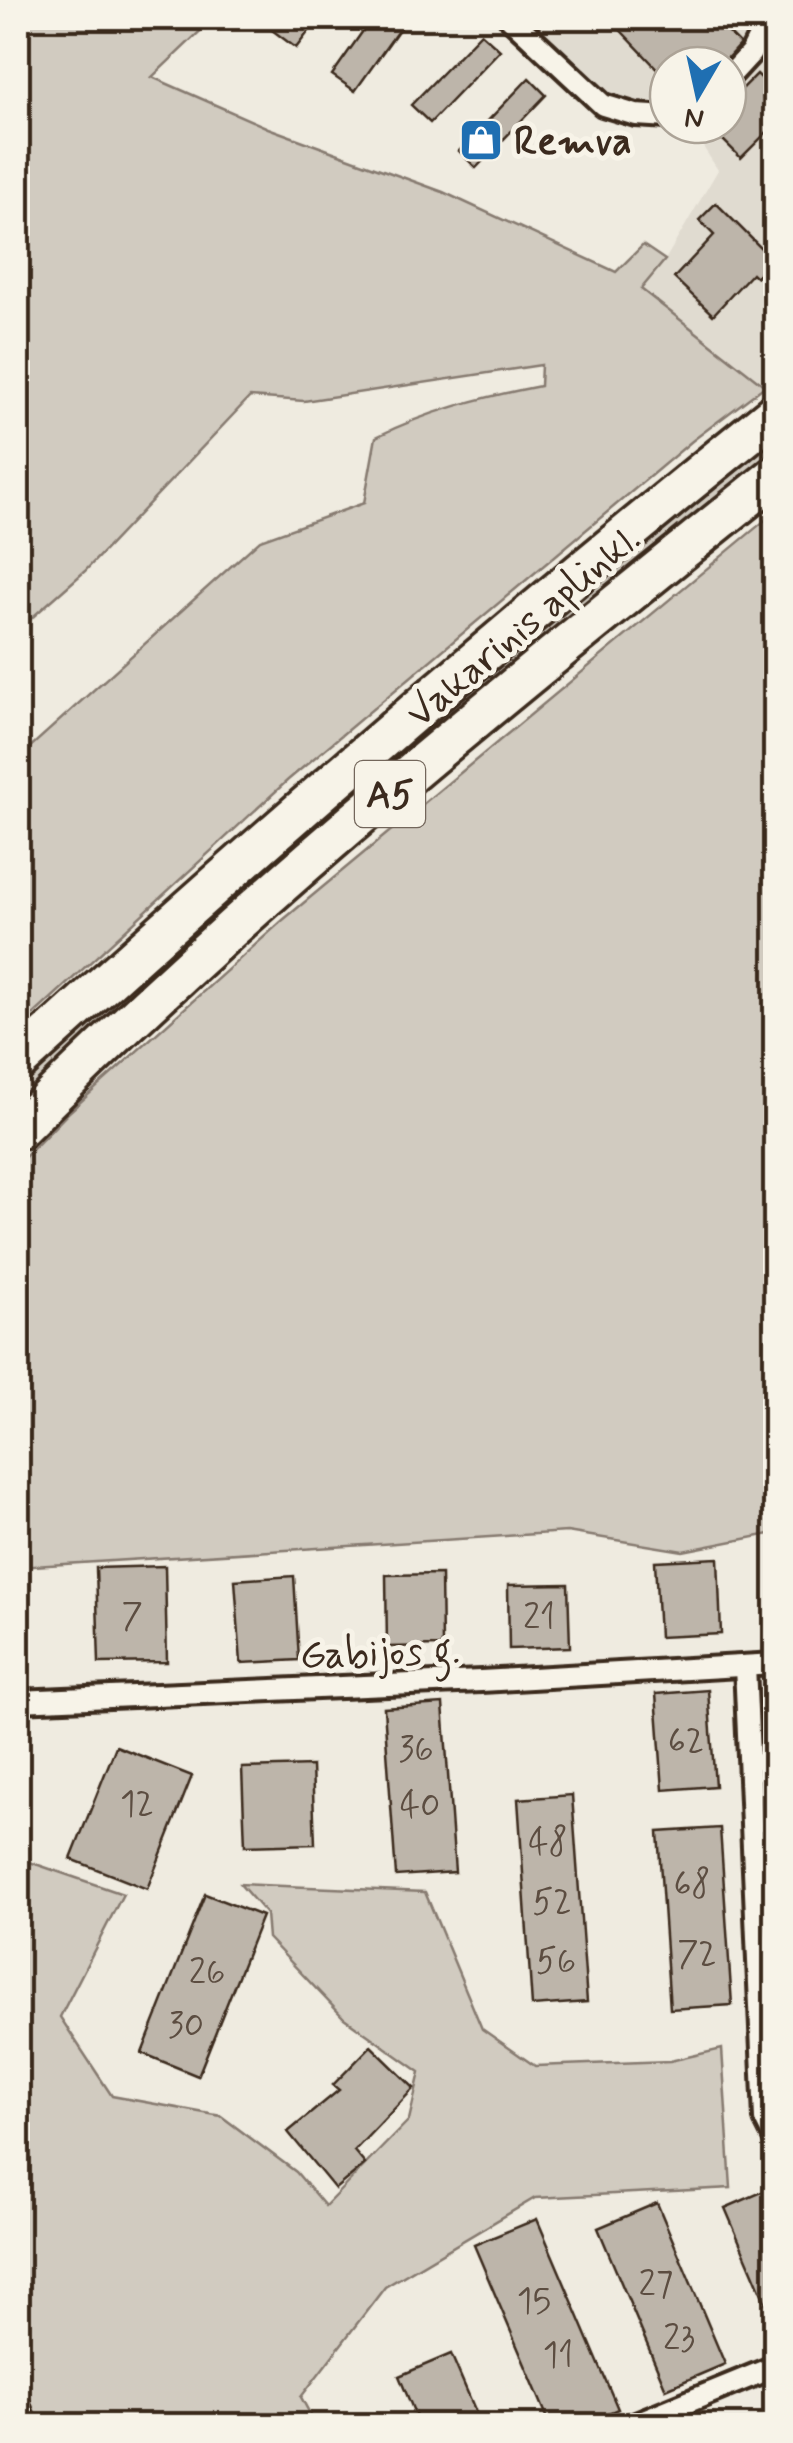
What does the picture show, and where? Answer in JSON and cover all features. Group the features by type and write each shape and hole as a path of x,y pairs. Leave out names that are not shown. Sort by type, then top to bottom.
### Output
{"highway":[{"name":"Vakarinis aplinkl.","path":"18,1062 246,854 583,567 776,412"},
{"name":"Vakarinis aplinkl.","path":"18,1130 286,881 622,598 776,475"}],"street":[{"path":"510,18 604,105 648,115"},
{"path":"748,56 768,18"},
{"name":"Gabijos g.","path":"18,1701 776,1664"},
{"path":"745,1666 766,2118 776,2141"},
{"path":"629,2426 776,2366"},
{"path":"18,2404 26,2426"}],"shaded area":[{"path":"18,18 214,18 152,77 268,128 443,192 616,272 643,245 665,260 641,289 765,386 692,441 288,780 18,1029 18,758 260,540 364,503 376,437 456,406 540,386 541,365 304,401 250,397 85,571 18,630"},
{"path":"510,18 768,18 760,39 776,53 776,377 765,386 640,288 665,260 718,170 702,145 748,145 748,45 648,45 648,113 603,105"},
{"path":"775,440 775,455 388,770 201,934 18,1103 18,1090 295,838 485,676"},
{"path":"775,512 775,1533 683,1551 567,1532 18,1567 18,1164 68,1113 283,920"},
{"path":"18,1858 123,1894 60,2017 112,2096 221,2116 296,2172 325,2206 409,2120 420,2072 344,2018 268,1938 266,1914 240,1884 425,1892 482,2029 535,2066 670,2061 722,2049 731,2188 535,2198 385,2287 301,2397 316,2425 18,2426"}],"building":[{"path":"256,18 319,18 296,48"},
{"path":"372,18 407,18 355,91 332,75"},
{"path":"609,18 714,18 740,44 648,45 648,59"},
{"path":"481,33 500,50 430,123 411,105"},
{"path":"757,74 776,92 776,123 741,158 728,145 748,145 748,83"},
{"path":"529,78 546,95 476,168 459,151"},
{"path":"716,203 773,260 756,277 752,273 713,315 674,278 714,235 699,220"},
{"path":"718,1558 721,1634 659,1637 655,1561"},
{"path":"165,1566 167,1662 99,1663 96,1568"},
{"path":"441,1574 442,1646 387,1647 386,1575"},
{"path":"294,1576 299,1660 241,1663 235,1580"},
{"path":"568,1584 570,1647 509,1649 508,1585"},
{"path":"708,1690 715,1786 663,1790 656,1694"},
{"path":"443,1704 455,1872 396,1876 384,1708"},
{"path":"116,1746 192,1776 147,1889 71,1859"},
{"path":"312,1766 315,1844 245,1846 242,1768"},
{"path":"572,1795 587,2002 532,2006 518,1799"},
{"path":"720,1828 732,2005 670,2009 658,1832"},
{"path":"205,1894 262,1916 198,2076 142,2053"},
{"path":"371,2046 414,2088 354,2151 365,2164 335,2189 288,2132 339,2090 333,2085"},
{"path":"776,2186 776,2327 725,2208"},
{"path":"657,2203 725,2364 666,2389 598,2228"},
{"path":"537,2219 618,2409 578,2426 551,2426 474,2245"},
{"path":"451,2354 482,2426 420,2426 399,2376"}],"place":[{"name":"Remva","path":"481,140"}]}
